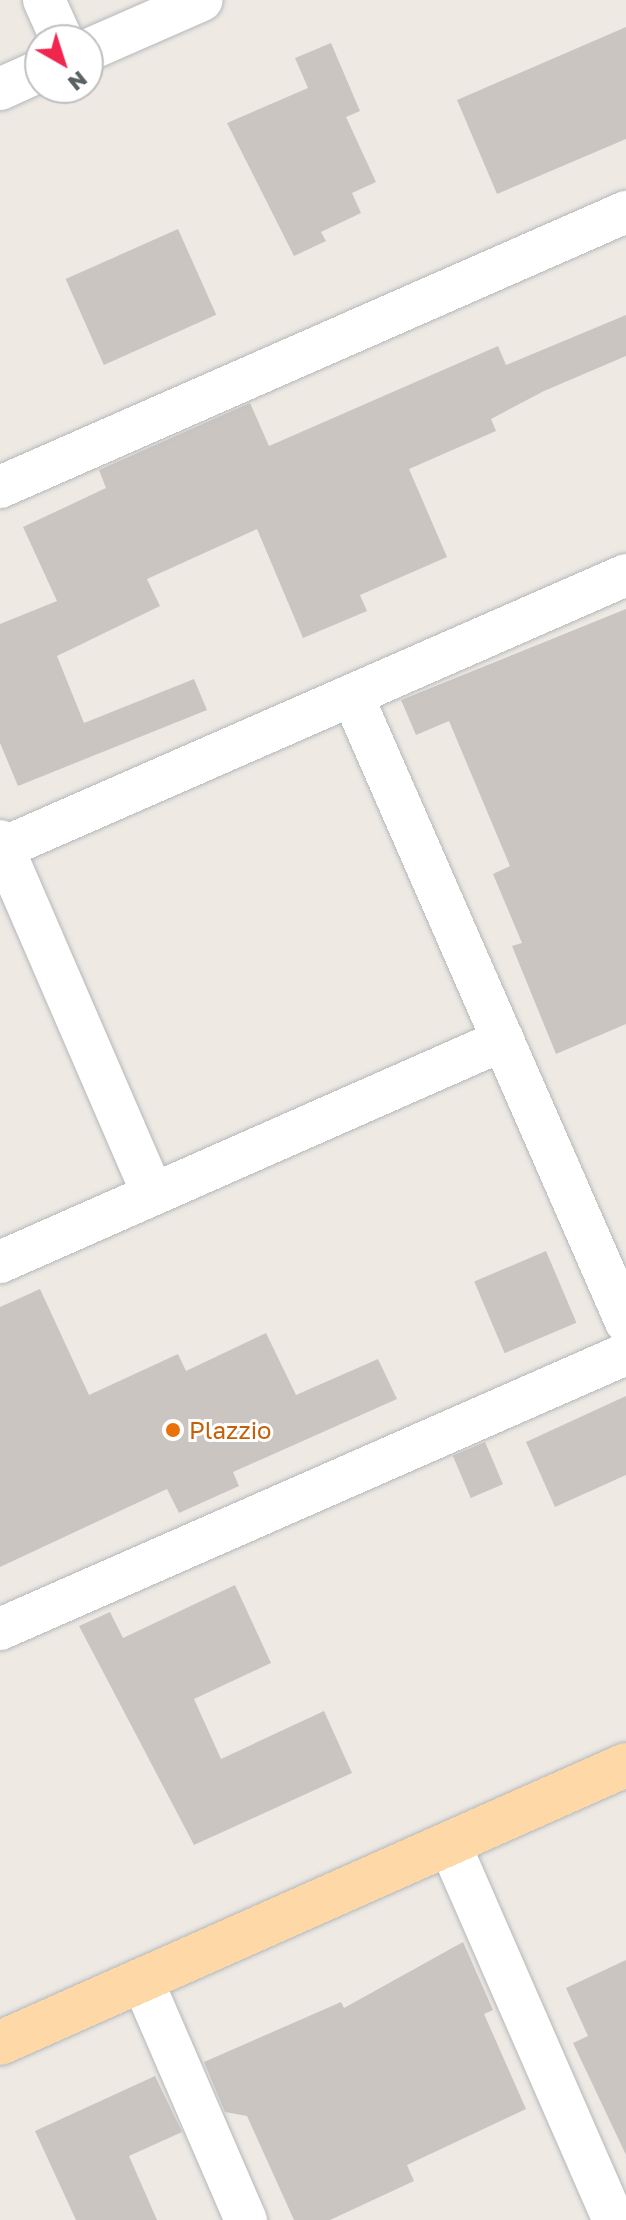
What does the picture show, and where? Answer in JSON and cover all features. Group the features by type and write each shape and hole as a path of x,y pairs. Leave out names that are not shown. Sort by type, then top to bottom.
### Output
{"main road":[{"path":"0,2043 626,1765"}],"street":[{"path":"44,0 55,24"},
{"path":"104,43 202,0"},
{"path":"0,89 24,78"},
{"path":"0,487 626,212"},
{"path":"153,1194 2,845 626,575"},
{"path":"352,695 626,1322"},
{"path":"0,1262 503,1040"},
{"path":"0,1629 626,1354"},
{"path":"449,1843 617,2216"},
{"path":"142,1980 246,2220"}],"building":[{"path":"626,27 626,139 497,194 457,100"},
{"path":"331,43 360,111 346,117 376,182 352,193 361,213 321,232 326,241 294,256 227,123 308,88 295,58"},
{"path":"178,229 216,315 104,365 66,279"},
{"path":"626,315 626,356 544,391 491,419 496,431 409,469 447,557 360,595 367,611 303,638 257,529 147,579 160,606 57,656 84,723 194,679 207,710 18,786 0,743 0,624 57,601 23,527 106,488 99,470 250,403 269,446 498,346 506,365"},
{"path":"626,609 626,1024 556,1054 512,946 522,943 493,874 510,866 449,721 416,735 401,700"},
{"path":"546,1251 576,1323 505,1353 474,1281"},
{"path":"40,1289 89,1395 178,1354 186,1371 266,1333 296,1395 378,1359 397,1399 233,1472 239,1486 179,1513 167,1489 0,1567 0,1307"},
{"path":"626,1396 626,1475 555,1507 526,1442"},
{"path":"485,1442 503,1484 471,1498 453,1456"},
{"path":"235,1585 271,1663 194,1699 221,1759 324,1711 352,1773 194,1845 79,1626 110,1612 123,1638"},
{"path":"463,1942 493,2010 484,2014 526,2109 407,2165 414,2181 330,2220 294,2220 247,2116 225,2112 204,2062 341,2002 344,2008"},
{"path":"626,1960 626,2155 573,2043 588,2036 566,1988"},
{"path":"155,2076 182,2132 129,2156 157,2220 76,2220 35,2131"}],"place":[{"name":"Plazzio","path":"173,1430"}]}
